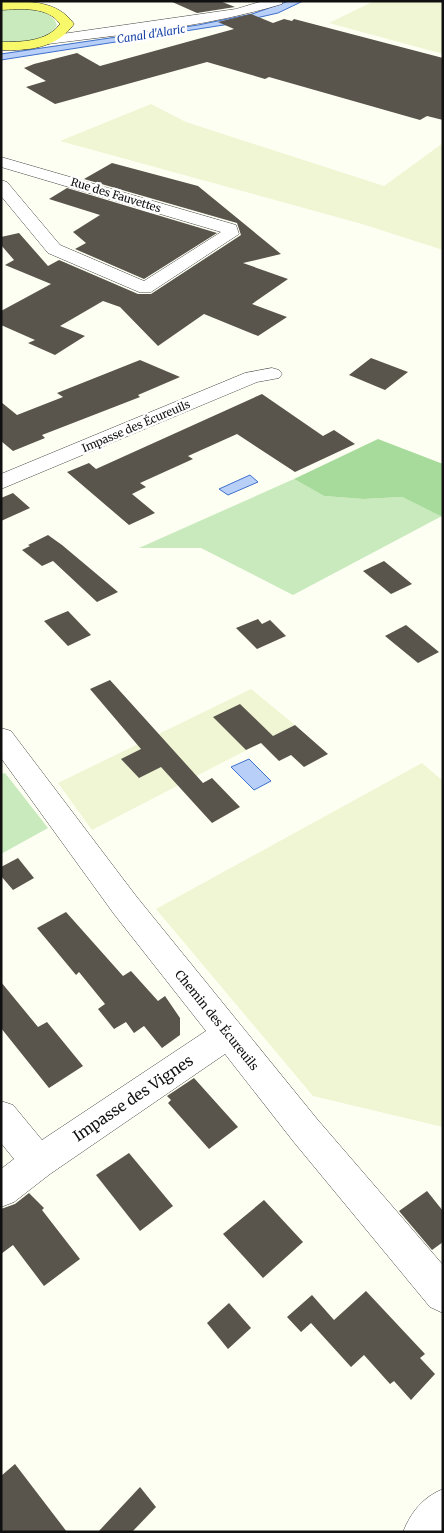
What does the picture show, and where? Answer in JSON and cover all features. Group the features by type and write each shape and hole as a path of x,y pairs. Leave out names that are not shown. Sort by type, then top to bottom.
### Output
{"main road":[{"path":"1,6 30,4 53,6 64,18 66,27 59,35 48,40 2,47"}],"street":[{"path":"48,40 238,14 277,1"},
{"path":"66,27 108,32"},
{"name":"Rue des Fauvettes","path":"1,162 230,229 230,234 145,288 54,249 1,186"},
{"name":"Impasse des Écureuils","path":"1,482 252,377 272,374"},
{"name":"Chemin des Écureuils","path":"1,738 126,905 228,1034 443,1294"},
{"name":"Impasse des Vignes","path":"1,1190 38,1162 228,1034"},
{"path":"1,1116 38,1162"},
{"path":"424,1532 443,1510"}],"green space":[{"path":"374,1 443,1 443,54 329,23"},
{"path":"1,9 24,9 48,14 57,25 47,35 40,38 24,42 1,43"},
{"path":"151,104 186,122 384,186 443,143 443,250 362,224 60,141"},
{"path":"378,439 443,464 443,517 402,497 363,499 324,496 294,479"},
{"path":"294,479 324,496 363,499 402,497 442,516 293,595 201,548 139,548"},
{"path":"251,689 295,725 92,830 58,783"},
{"path":"422,763 443,781 443,1127 313,1096 156,909"},
{"path":"5,773 48,828 1,854 1,774"}],"water":[{"name":"Canal d'Alaric","path":"289,1 303,1 278,13 230,24 1,60 1,54 198,25 252,14"},
{"path":"250,475 258,482 228,495 219,489"},
{"path":"249,759 271,781 254,790 231,767"}],"building":[{"path":"170,1 220,1 235,7 197,13"},
{"path":"251,14 273,23 284,19 292,21 294,19 443,58 443,120 427,116 420,120 269,77 265,79 207,62 55,104 26,87 46,81 24,68 34,64 77,53 100,66 234,29 218,22"},
{"path":"112,163 198,186 281,254 243,263 288,279 252,304 287,317 258,336 204,314 158,346 120,307 103,301 60,326 85,336 55,355 28,343 35,340 1,325 1,311 51,284 5,265 14,260 1,245 1,237 19,233 48,266 59,260 138,294 151,294 241,235 237,223 84,179"},
{"path":"67,188 217,233 144,279 75,249 86,243 73,232 100,215 49,199"},
{"path":"371,358 408,372 385,390 349,375"},
{"path":"140,360 180,377 138,395 140,397 42,435 45,438 13,451 1,441 1,402 17,415 63,397 57,393"},
{"path":"262,394 323,436 334,430 355,444 295,472 237,434 188,456 193,459 140,483 146,487 132,494 155,513 129,525 67,472 89,463 96,469"},
{"path":"13,493 30,508 1,521 1,498"},
{"path":"48,535 118,592 97,602 53,561 42,566 22,550"},
{"path":"384,561 412,584 391,594 363,571"},
{"path":"68,611 91,635 68,646 44,621"},
{"path":"258,619 262,624 270,620 286,636 257,649 236,628"},
{"path":"406,625 439,652 418,663 385,636"},
{"path":"110,680 203,783 212,778 240,807 212,823 161,767 139,778 121,759 141,749 90,689"},
{"path":"240,704 273,736 295,725 328,754 304,767 291,755 279,761 261,743 246,750 213,717"},
{"path":"18,858 34,878 13,890 1,876 1,867"},
{"path":"66,912 123,976 131,971 158,1001 165,996 180,1018 180,1035 162,1048 144,1026 134,1033 126,1022 114,1029 98,1009 105,1004 79,972 76,975 37,928"},
{"path":"1,982 38,1027 47,1022 83,1066 49,1088 1,1028"},
{"path":"194,1078 238,1127 209,1149 168,1103 171,1100 167,1096"},
{"path":"129,1153 173,1206 140,1231 96,1175"},
{"path":"427,1191 443,1211 443,1242 432,1250 399,1211"},
{"path":"29,1193 44,1208 42,1210 80,1259 44,1286 13,1245 1,1254 1,1209 15,1204"},
{"path":"264,1200 303,1242 263,1278 223,1234"},
{"path":"366,1291 425,1354 420,1358 435,1374 411,1400 394,1381 390,1384 364,1355 351,1367 311,1323 301,1332 287,1317 312,1295 334,1320"},
{"path":"229,1303 251,1328 228,1349 207,1323"},
{"path":"15,1464 67,1532 1,1532 1,1476"},
{"path":"140,1487 156,1507 132,1532 98,1532"}]}
